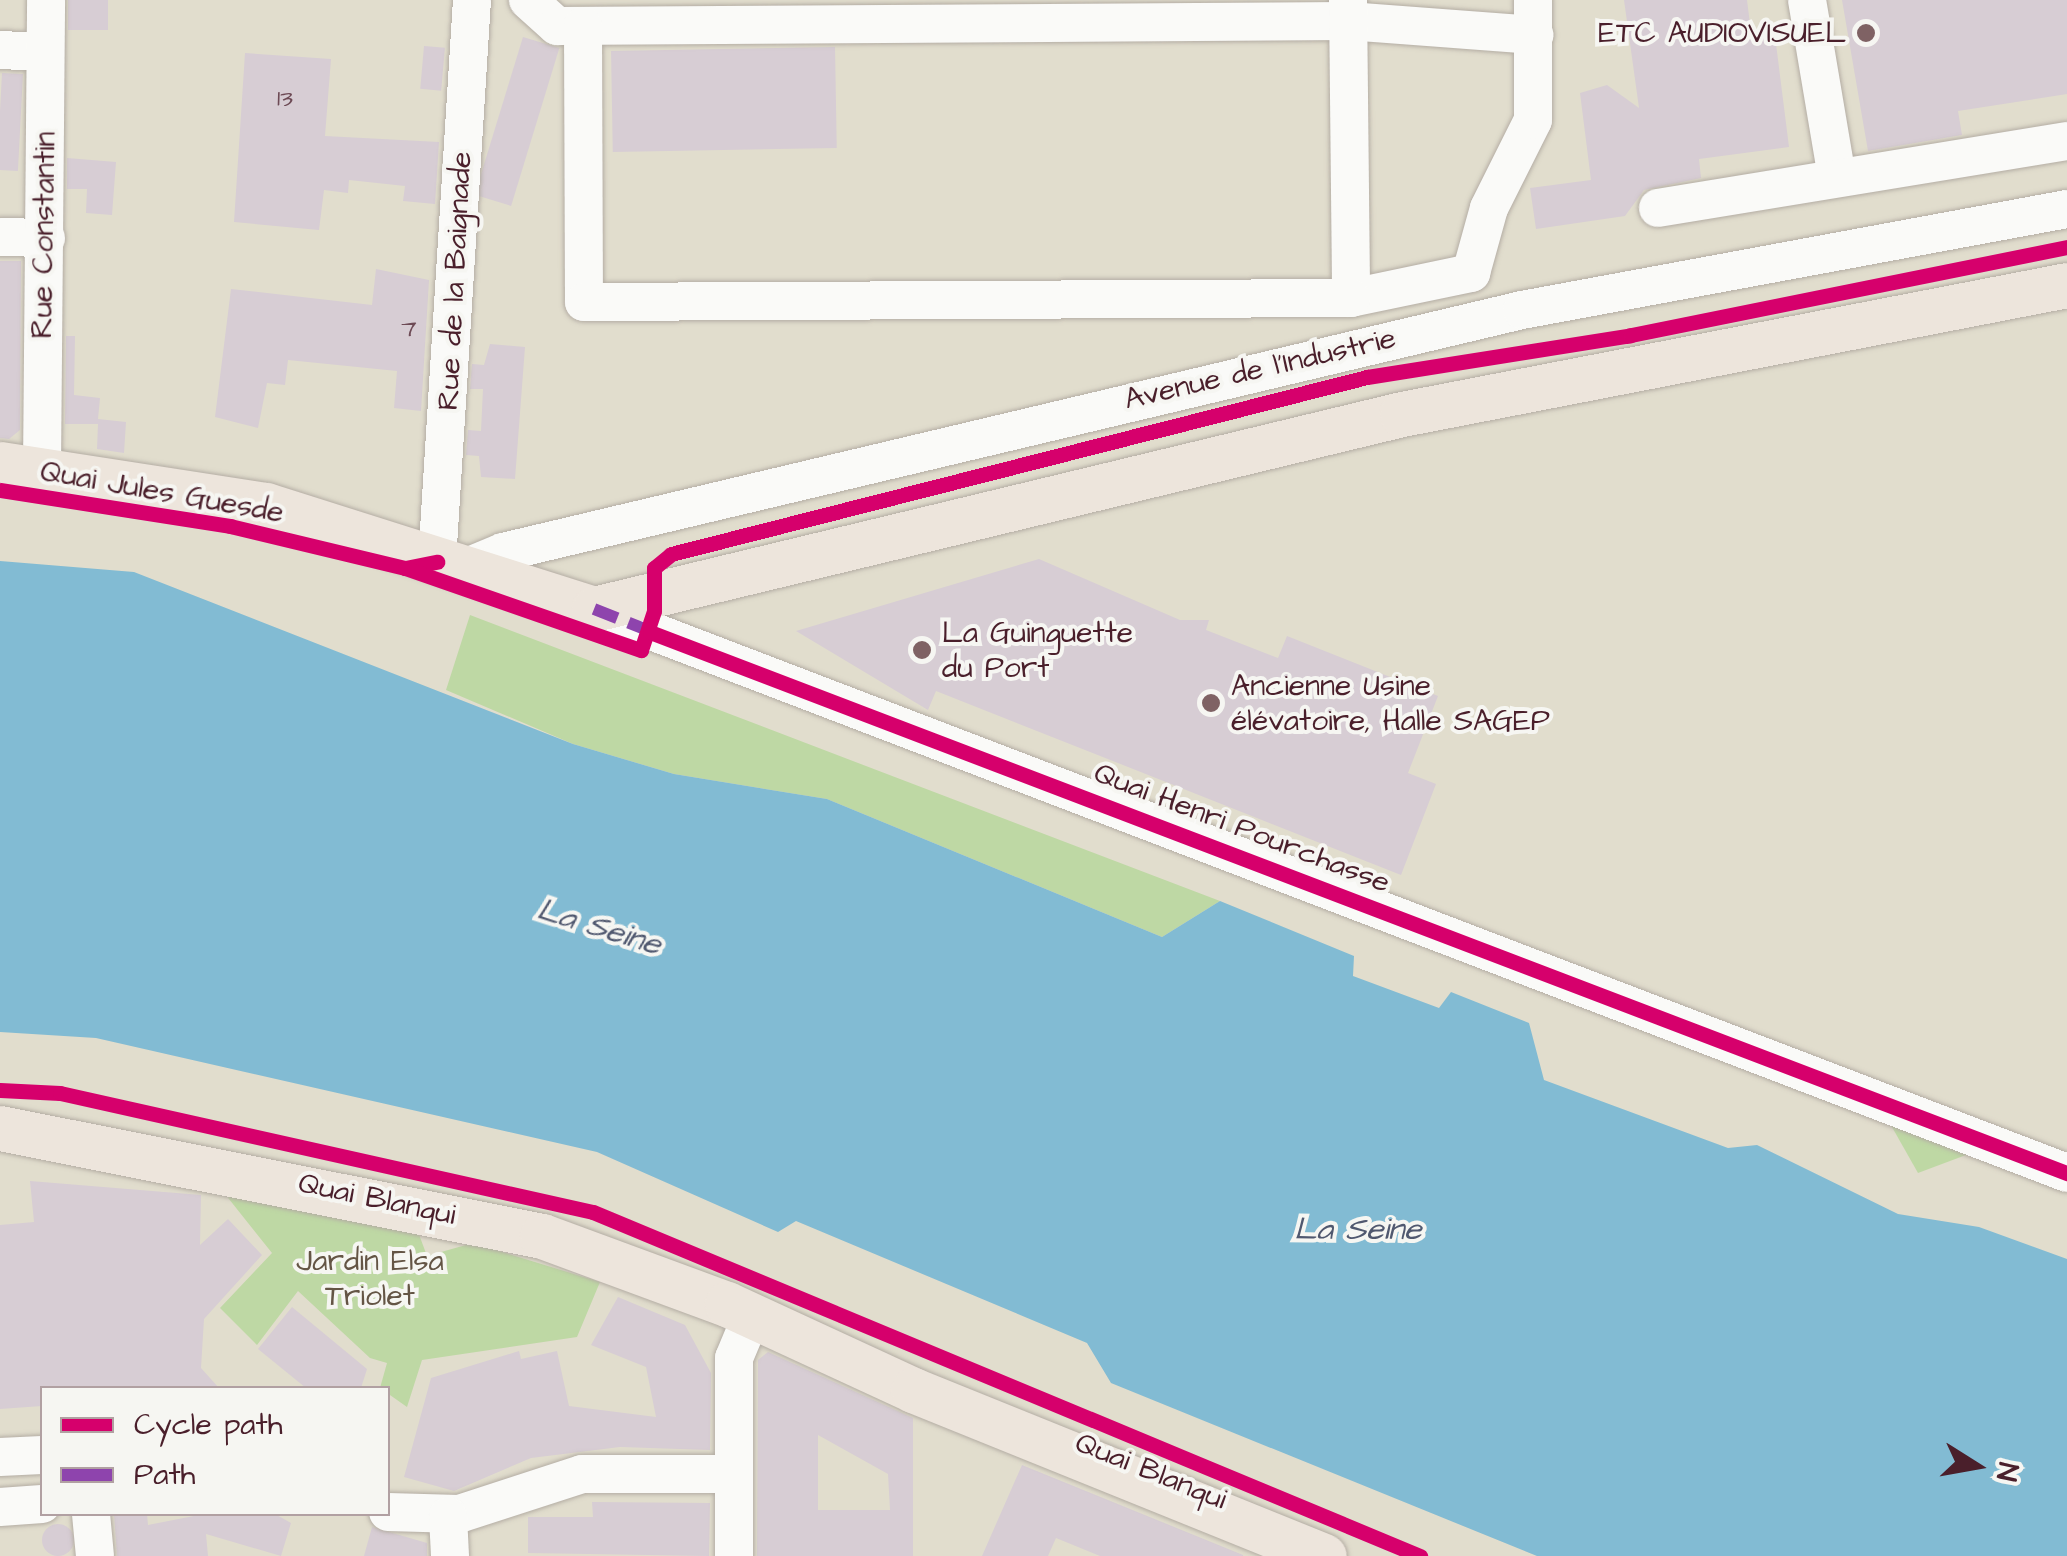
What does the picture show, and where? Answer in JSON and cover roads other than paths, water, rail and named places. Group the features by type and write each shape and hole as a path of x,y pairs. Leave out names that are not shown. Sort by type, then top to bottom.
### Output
{"main road":[{"path":"594,609 1402,414 2067,285"},
{"name":"Quai Jules Guesde","path":"21,467 266,505 450,566"},
{"name":"Quai Henri Pourchasse","path":"450,566 594,609"},
{"name":"Quai Blanqui","path":"8,1129 76,1119 544,1218 695,1278 740,1310 885,1374 1324,1556"},
{"name":"Quai Blanqui","path":"885,1374 968,1395 1360,1556"}],"street":[{"name":"Rue Constantin","path":"21,467 46,238 46,0"},
{"name":"Rue de la Baignade","path":"450,566 472,0"},
{"path":"528,0 556,26 1348,10 1534,18 1533,120 1489,208 1471,273 1351,298 584,302 582,26"},
{"path":"1807,0 1838,178"},
{"path":"1348,10 1351,298"},
{"path":"0,50 46,52"},
{"path":"1658,208 2067,141"},
{"name":"Avenue de l'Industrie","path":"450,566 1510,312 2067,209"},
{"path":"0,237 46,238"},
{"name":"Quai Henri Pourchasse","path":"594,609 2067,1173"},
{"path":"734,1556 734,1358 740,1310"},
{"path":"0,1457 40,1454"},
{"path":"390,1512 448,1516 582,1474 734,1474"},
{"path":"0,1507 40,1504"},
{"path":"91,1516 96,1556"},
{"path":"448,1516 450,1556"}],"water":[{"name":"La Seine","path":"0,561 134,572 573,744 674,774 827,799 1162,937 1220,901 1354,956 1353,976 1439,1008 1451,992 1529,1023 1544,1080 1728,1148 1757,1145 1898,1214 1979,1227 2067,1259 2067,1556 1537,1556 1111,1383 1087,1343 796,1221 778,1232 597,1152 96,1038 0,1032"}],"place":[{"name":"ETC AUDIOVISUEL","path":"1866,33"},
{"name":"La Guinguette du Port","path":"922,650"},
{"name":"Ancienne Usine élévatoire, Halle SAGEP","path":"1211,703"}],"park label":[{"name":"Jardin Elsa Triolet","path":"370,1278"}]}
